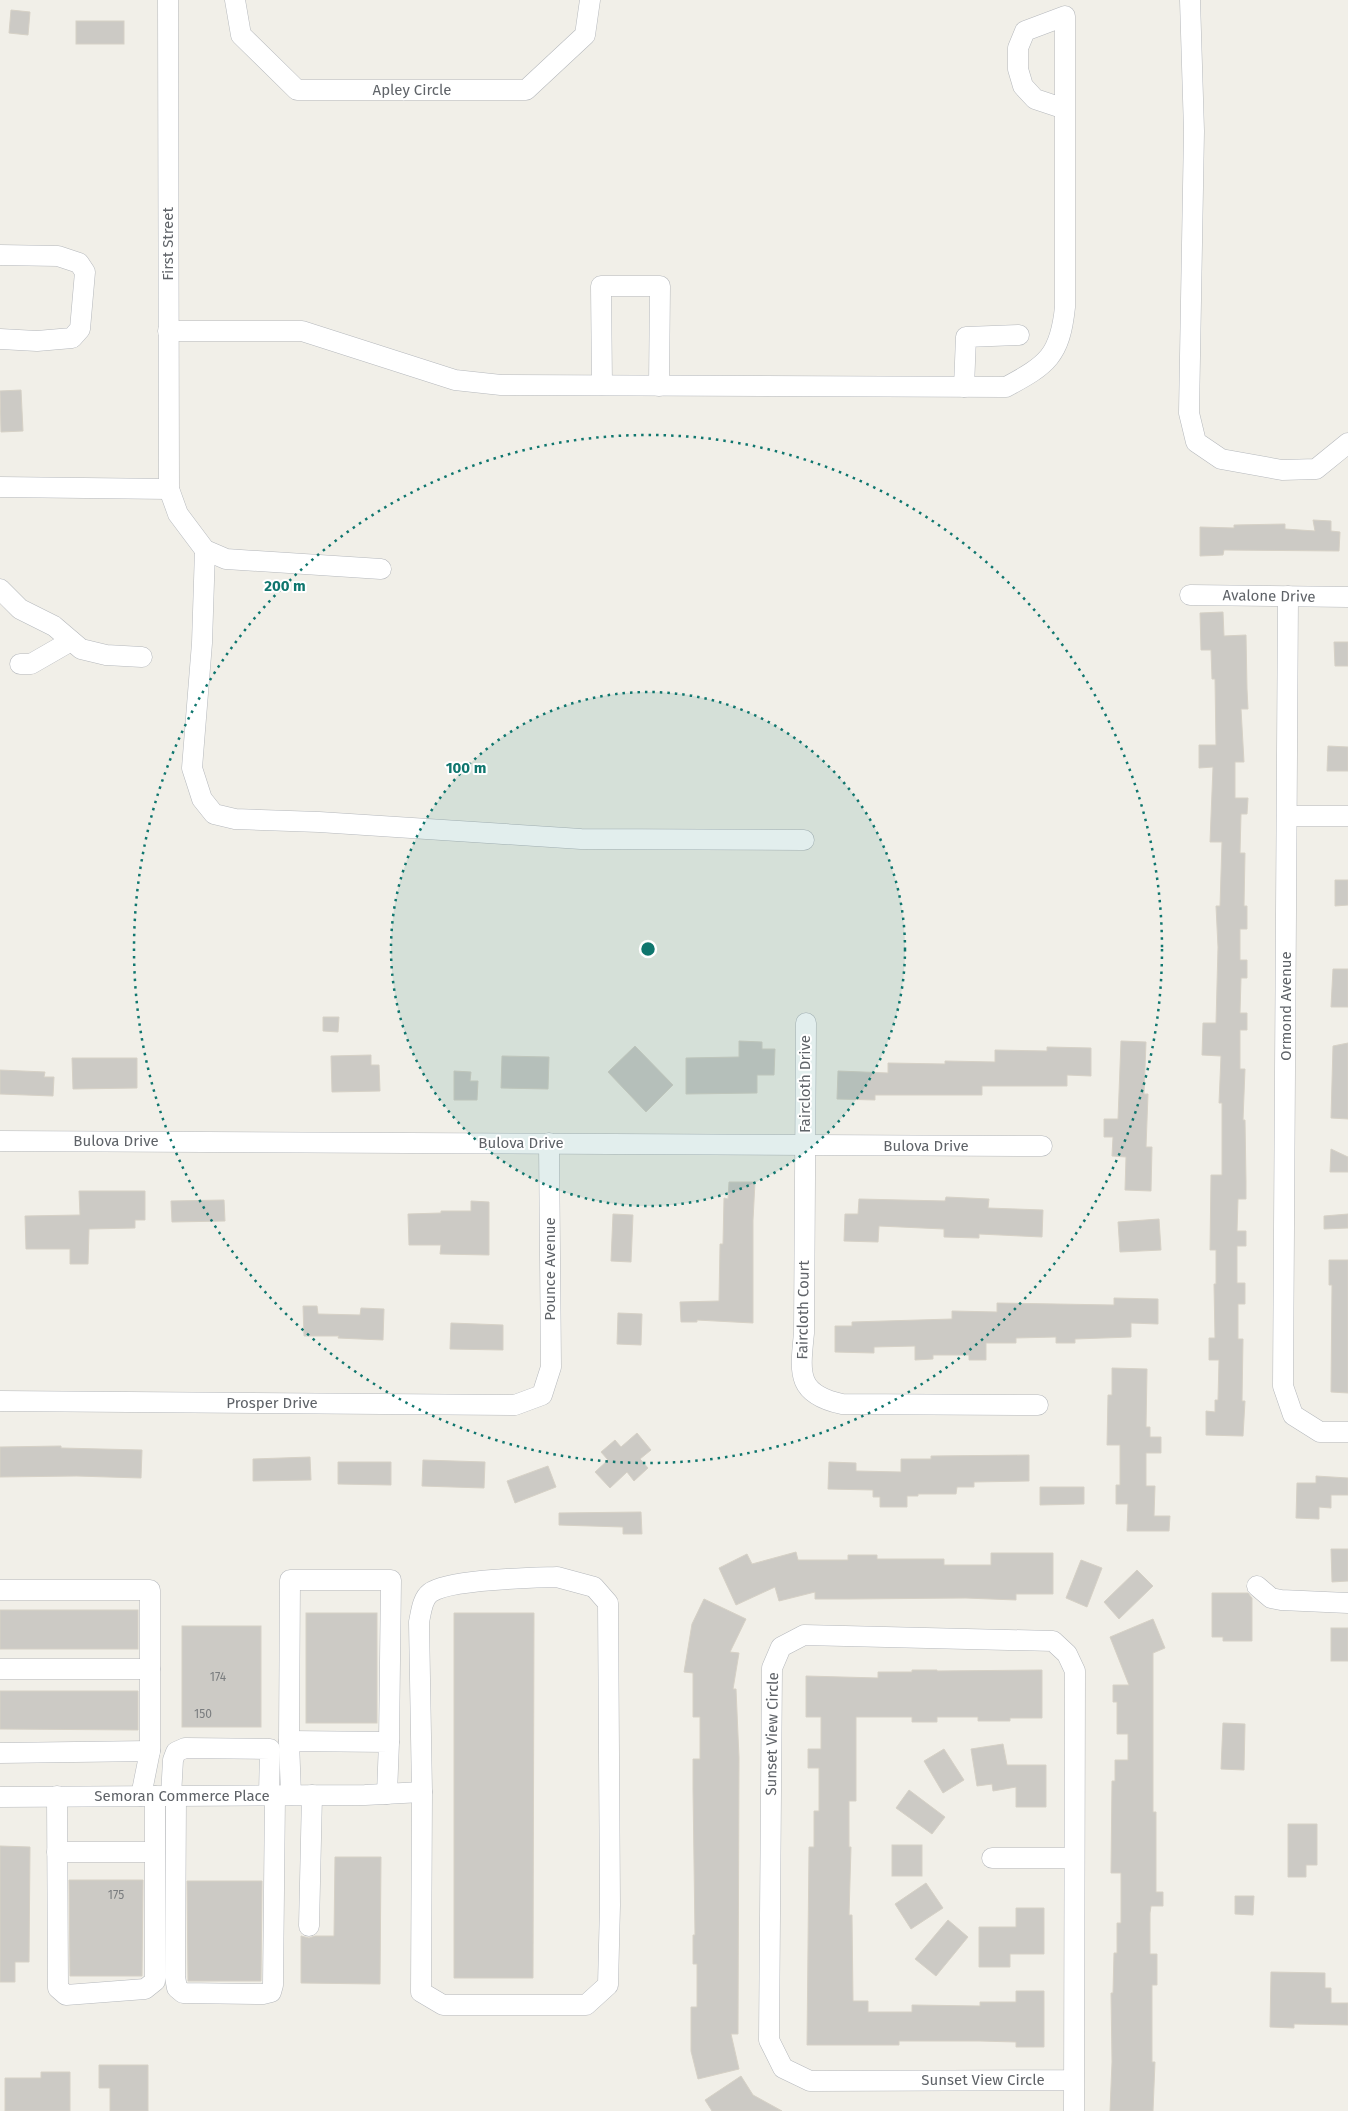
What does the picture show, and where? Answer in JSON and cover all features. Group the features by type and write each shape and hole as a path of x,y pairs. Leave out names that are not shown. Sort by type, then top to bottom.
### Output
{"street":[{"name":"First Street","path":"168,0 168,489"},
{"name":"Apley Circle","path":"235,0 241,35 297,90 526,90 584,35 590,0"},
{"path":"1190,0 1194,131 1189,414 1196,442 1221,459 1282,470 1316,469 1348,442"},
{"path":"168,331 302,331 455,380 501,385 1006,387 1036,370 1052,355 1063,328 1065,307 1065,109"},
{"path":"0,256 58,256 79,263 84,272 80,329 72,338 37,341 0,339"},
{"path":"602,385 601,286 660,286 659,386"},
{"path":"964,387 966,337 1019,335"},
{"path":"0,487 168,489 178,514 205,550 226,559 382,569"},
{"path":"205,550 202,643 192,768 202,799 214,814 235,819 319,822 581,839 804,840"},
{"path":"0,589 20,609 54,626 81,649 106,655 142,657"},
{"name":"Avalone Drive","path":"1190,595 1348,597"},
{"name":"Ormond Avenue","path":"1288,596 1283,1386 1293,1415 1320,1432 1348,1432"},
{"path":"20,664 31,664 71,641"},
{"path":"1287,816 1348,816"},
{"name":"Faircloth Drive","path":"805,1146 806,1023"},
{"name":"Bulova Drive","path":"0,1141 1042,1146"},
{"name":"Pounce Avenue","path":"542,1394 551,1367 550,1143"},
{"name":"Faircloth Court","path":"805,1146 804,1332 801,1360 804,1380 814,1395 842,1404 1038,1405"},
{"name":"Prosper Drive","path":"0,1401 515,1405 542,1394"},
{"path":"557,1577 594,1587 608,1603 610,1905 608,1985 586,2005 443,2006 420,1992 422,1792 418,1622 424,1602 430,1593 458,1583 557,1577"},
{"path":"0,1590 150,1590 150,1751 161,1796 175,1977 177,1988 183,1993 263,1994 271,1992 273,1985 278,1795 289,1741 290,1580 391,1580 387,1794"},
{"path":"1257,1586 1271,1598 1281,1600 1348,1603"},
{"name":"Sunset View Circle","path":"1074,2080 810,2081 783,2068 769,2040 772,1668 781,1647 804,1635 1053,1641 1067,1654 1074,1671 1074,1858 1074,2080 1074,2111"},
{"path":"0,1670 150,1669"},
{"path":"289,1741 389,1742"},
{"path":"57,1796 58,1988 66,1995 145,1989 155,1981 155,1852 161,1796 176,1752 185,1748 270,1749 278,1795"},
{"path":"0,1753 150,1751"},
{"name":"Semoran Commerce Place","path":"0,1797 312,1795 422,1792"},
{"path":"310,1926 312,1795"},
{"path":"58,1852 155,1852"},
{"path":"992,1858 1074,1858"}],"building":[{"path":"11,10 30,12 28,35 9,33"},
{"path":"76,21 124,21 124,44 76,44"},
{"path":"21,390 23,431 1,432 0,391"},
{"path":"1313,520 1331,521 1331,531 1340,532 1339,551 1224,550 1223,555 1200,556 1200,527 1234,528 1234,525 1285,524 1285,529 1315,531"},
{"path":"1223,612 1224,636 1246,635 1248,709 1241,709 1244,762 1235,762 1235,798 1248,798 1247,814 1241,814 1240,853 1245,853 1244,906 1247,906 1247,929 1240,929 1240,960 1247,960 1247,978 1241,978 1240,1013 1247,1013 1247,1030 1240,1030 1240,1069 1245,1069 1243,1120 1245,1120 1246,1199 1238,1199 1237,1231 1246,1231 1246,1246 1237,1246 1237,1283 1245,1283 1245,1304 1238,1304 1238,1339 1243,1339 1242,1401 1245,1401 1243,1436 1206,1435 1206,1411 1215,1412 1215,1400 1218,1400 1219,1360 1209,1360 1209,1338 1215,1338 1214,1284 1216,1284 1216,1250 1210,1250 1211,1175 1222,1175 1222,1103 1219,1103 1221,1056 1202,1055 1203,1023 1216,1023 1218,947 1216,906 1220,906 1222,842 1210,842 1213,767 1199,768 1199,745 1216,745 1215,679 1212,679 1211,650 1201,650 1200,613"},
{"path":"1334,642 1348,642 1348,666 1335,666"},
{"path":"1328,746 1348,747 1348,771 1327,771"},
{"path":"1335,880 1348,880 1348,905 1335,906"},
{"path":"1333,969 1348,969 1348,1007 1331,1007"},
{"path":"323,1017 339,1017 338,1032 323,1031"},
{"path":"739,1041 762,1042 762,1049 775,1049 774,1075 757,1075 757,1093 686,1094 686,1058 739,1057"},
{"path":"1121,1041 1146,1042 1144,1094 1148,1094 1146,1147 1152,1147 1151,1191 1125,1190 1126,1157 1112,1156 1113,1137 1104,1137 1104,1119 1118,1119"},
{"path":"1348,1043 1348,1119 1331,1118 1333,1046"},
{"path":"635,1046 673,1085 646,1112 608,1072"},
{"path":"1047,1047 1091,1048 1091,1076 1067,1075 1067,1086 982,1086 982,1095 875,1095 875,1100 837,1099 838,1071 888,1073 888,1063 945,1064 945,1061 995,1062 995,1050 1047,1051"},
{"path":"371,1055 371,1065 379,1065 380,1091 332,1092 331,1056"},
{"path":"502,1056 549,1057 548,1089 501,1088"},
{"path":"72,1058 137,1058 137,1088 73,1089"},
{"path":"0,1070 45,1072 44,1077 54,1077 53,1096 0,1094"},
{"path":"454,1071 471,1072 470,1081 478,1081 477,1100 454,1100"},
{"path":"1331,1149 1348,1157 1348,1172 1330,1172"},
{"path":"729,1182 755,1182 753,1323 697,1320 697,1322 681,1322 680,1302 719,1301 720,1244 723,1244 724,1198 728,1199"},
{"path":"79,1191 145,1191 145,1220 135,1220 135,1228 89,1229 88,1264 70,1264 70,1249 26,1249 25,1216 80,1215"},
{"path":"946,1197 989,1199 988,1208 1043,1210 1042,1237 979,1234 979,1238 944,1237 944,1229 879,1226 878,1242 844,1241 845,1214 858,1214 859,1199 945,1201"},
{"path":"224,1200 225,1221 172,1222 171,1201"},
{"path":"471,1201 489,1202 489,1255 440,1254 441,1245 409,1245 408,1214 471,1211"},
{"path":"613,1214 633,1215 631,1262 611,1261"},
{"path":"1348,1214 1348,1228 1324,1229 1324,1216"},
{"path":"1159,1219 1161,1250 1120,1252 1118,1222"},
{"path":"1329,1260 1348,1260 1348,1393 1331,1392 1332,1285 1329,1285"},
{"path":"1114,1298 1158,1299 1158,1324 1131,1323 1131,1337 1075,1339 1075,1343 1056,1343 1056,1337 1016,1338 1016,1343 986,1343 986,1360 969,1360 969,1355 933,1355 933,1359 915,1360 915,1346 874,1347 874,1353 835,1352 835,1326 852,1326 852,1322 952,1319 952,1311 997,1312 997,1303 1114,1305"},
{"path":"303,1306 317,1306 318,1314 360,1315 361,1308 384,1309 383,1340 338,1338 339,1336 304,1336"},
{"path":"618,1313 642,1314 641,1345 617,1344"},
{"path":"451,1323 503,1325 503,1350 450,1349"},
{"path":"1112,1368 1147,1369 1146,1427 1150,1427 1150,1437 1161,1437 1161,1453 1146,1453 1146,1486 1155,1486 1154,1516 1170,1516 1169,1531 1127,1531 1128,1504 1116,1504 1116,1485 1120,1485 1120,1445 1107,1445 1108,1395 1112,1395"},
{"path":"637,1433 651,1450 640,1459 648,1468 634,1481 627,1472 610,1488 595,1472 608,1460 601,1452 615,1440 621,1447"},
{"path":"61,1446 61,1448 142,1450 141,1478 77,1476 0,1477 0,1447"},
{"path":"1029,1455 1029,1481 974,1482 974,1487 957,1487 956,1494 918,1494 918,1496 907,1496 907,1507 880,1507 880,1497 873,1497 873,1490 828,1489 829,1462 856,1463 856,1471 901,1472 901,1459 931,1459 931,1456"},
{"path":"310,1457 311,1480 253,1481 253,1459"},
{"path":"423,1460 485,1462 484,1488 422,1486"},
{"path":"338,1462 391,1462 391,1485 338,1484"},
{"path":"548,1466 556,1487 515,1503 507,1481"},
{"path":"1316,1476 1348,1478 1348,1495 1331,1495 1331,1508 1319,1507 1319,1519 1296,1518 1297,1483 1316,1483"},
{"path":"1040,1487 1084,1487 1084,1504 1040,1505"},
{"path":"641,1512 642,1534 623,1534 623,1527 559,1525 559,1513"},
{"path":"1331,1549 1348,1549 1348,1581 1332,1582"},
{"path":"796,1552 798,1560 848,1560 848,1555 877,1555 877,1559 944,1559 944,1565 991,1565 991,1553 1053,1553 1053,1594 1016,1594 1016,1600 966,1598 815,1599 815,1592 779,1601 775,1587 736,1605 719,1568 747,1554 752,1564"},
{"path":"1081,1560 1102,1568 1087,1607 1066,1598"},
{"path":"1137,1570 1153,1586 1119,1619 1104,1602"},
{"path":"1212,1593 1248,1593 1252,1598 1252,1641 1223,1641 1223,1637 1212,1637"},
{"path":"704,1599 746,1619 730,1652 739,1653 733,1689 736,1689 739,1758 738,2034 731,2034 739,2069 698,2079 691,2051 691,2007 697,2007 697,1964 693,1964 693,1935 695,1935 693,1759 700,1759 700,1717 693,1717 693,1673 684,1672 692,1624"},
{"path":"0,1610 138,1610 138,1649 0,1649"},
{"path":"306,1613 377,1613 377,1723 306,1723"},
{"path":"454,1613 534,1613 533,1978 454,1978"},
{"path":"1153,1619 1165,1648 1153,1653 1153,1812 1156,1812 1156,1892 1163,1892 1163,1906 1151,1906 1150,1913 1150,1954 1157,1954 1157,1985 1152,1985 1152,2062 1155,2062 1153,2111 1110,2111 1112,2062 1111,1993 1113,1993 1114,1953 1117,1953 1117,1923 1121,1923 1121,1873 1111,1873 1112,1781 1115,1781 1115,1760 1128,1760 1128,1734 1117,1734 1117,1702 1113,1702 1113,1685 1129,1685 1110,1637"},
{"path":"182,1626 261,1626 261,1727 182,1727"},
{"path":"1331,1628 1348,1628 1348,1661 1331,1661"},
{"path":"912,1670 1042,1670 1042,1718 978,1721 978,1717 937,1717 937,1722 912,1722 912,1717 856,1717 856,1801 849,1801 849,1847 851,1847 849,1915 852,1915 853,2001 868,2001 868,2012 912,2012 912,2005 980,2006 980,2002 1016,2002 1016,1991 1044,1991 1044,2047 1016,2047 1016,2042 980,2041 899,2041 899,2045 807,2045 809,1847 814,1847 814,1811 819,1811 819,1768 808,1768 808,1749 821,1749 821,1717 806,1717 806,1676 878,1678 878,1672 912,1672"},
{"path":"0,1691 138,1691 138,1730 0,1729"},
{"path":"1223,1723 1245,1724 1244,1770 1221,1769"},
{"path":"1003,1744 1007,1765 1046,1765 1046,1807 1016,1807 1016,1787 993,1791 992,1784 977,1786 971,1749"},
{"path":"944,1749 964,1780 943,1793 924,1761"},
{"path":"909,1790 945,1817 932,1834 896,1808"},
{"path":"1288,1824 1317,1824 1317,1865 1306,1865 1306,1877 1288,1877"},
{"path":"892,1845 922,1845 922,1876 892,1876"},
{"path":"0,1846 30,1847 29,1962 15,1962 15,1982 0,1982"},
{"path":"335,1857 381,1857 380,1984 301,1983 301,1936 309,1938 315,1936 334,1936"},
{"path":"69,1880 143,1880 142,1976 70,1976"},
{"path":"187,1881 262,1881 261,1981 188,1981"},
{"path":"926,1883 943,1908 911,1929 895,1904"},
{"path":"1235,1896 1254,1896 1253,1915 1235,1914"},
{"path":"1016,1908 1044,1908 1044,1954 1010,1954 1010,1967 979,1967 979,1927 1016,1927"},
{"path":"948,1920 968,1937 936,1976 915,1959"},
{"path":"1271,1972 1325,1973 1325,1988 1331,1988 1331,2003 1348,2003 1348,2025 1294,2024 1294,2028 1270,2027"},
{"path":"99,2065 148,2065 148,2111 110,2111 110,2088 99,2088"},
{"path":"41,2072 70,2072 70,2111 5,2111 5,2078 41,2078"},
{"path":"741,2076 753,2095 782,2111 712,2111 705,2100"}]}
